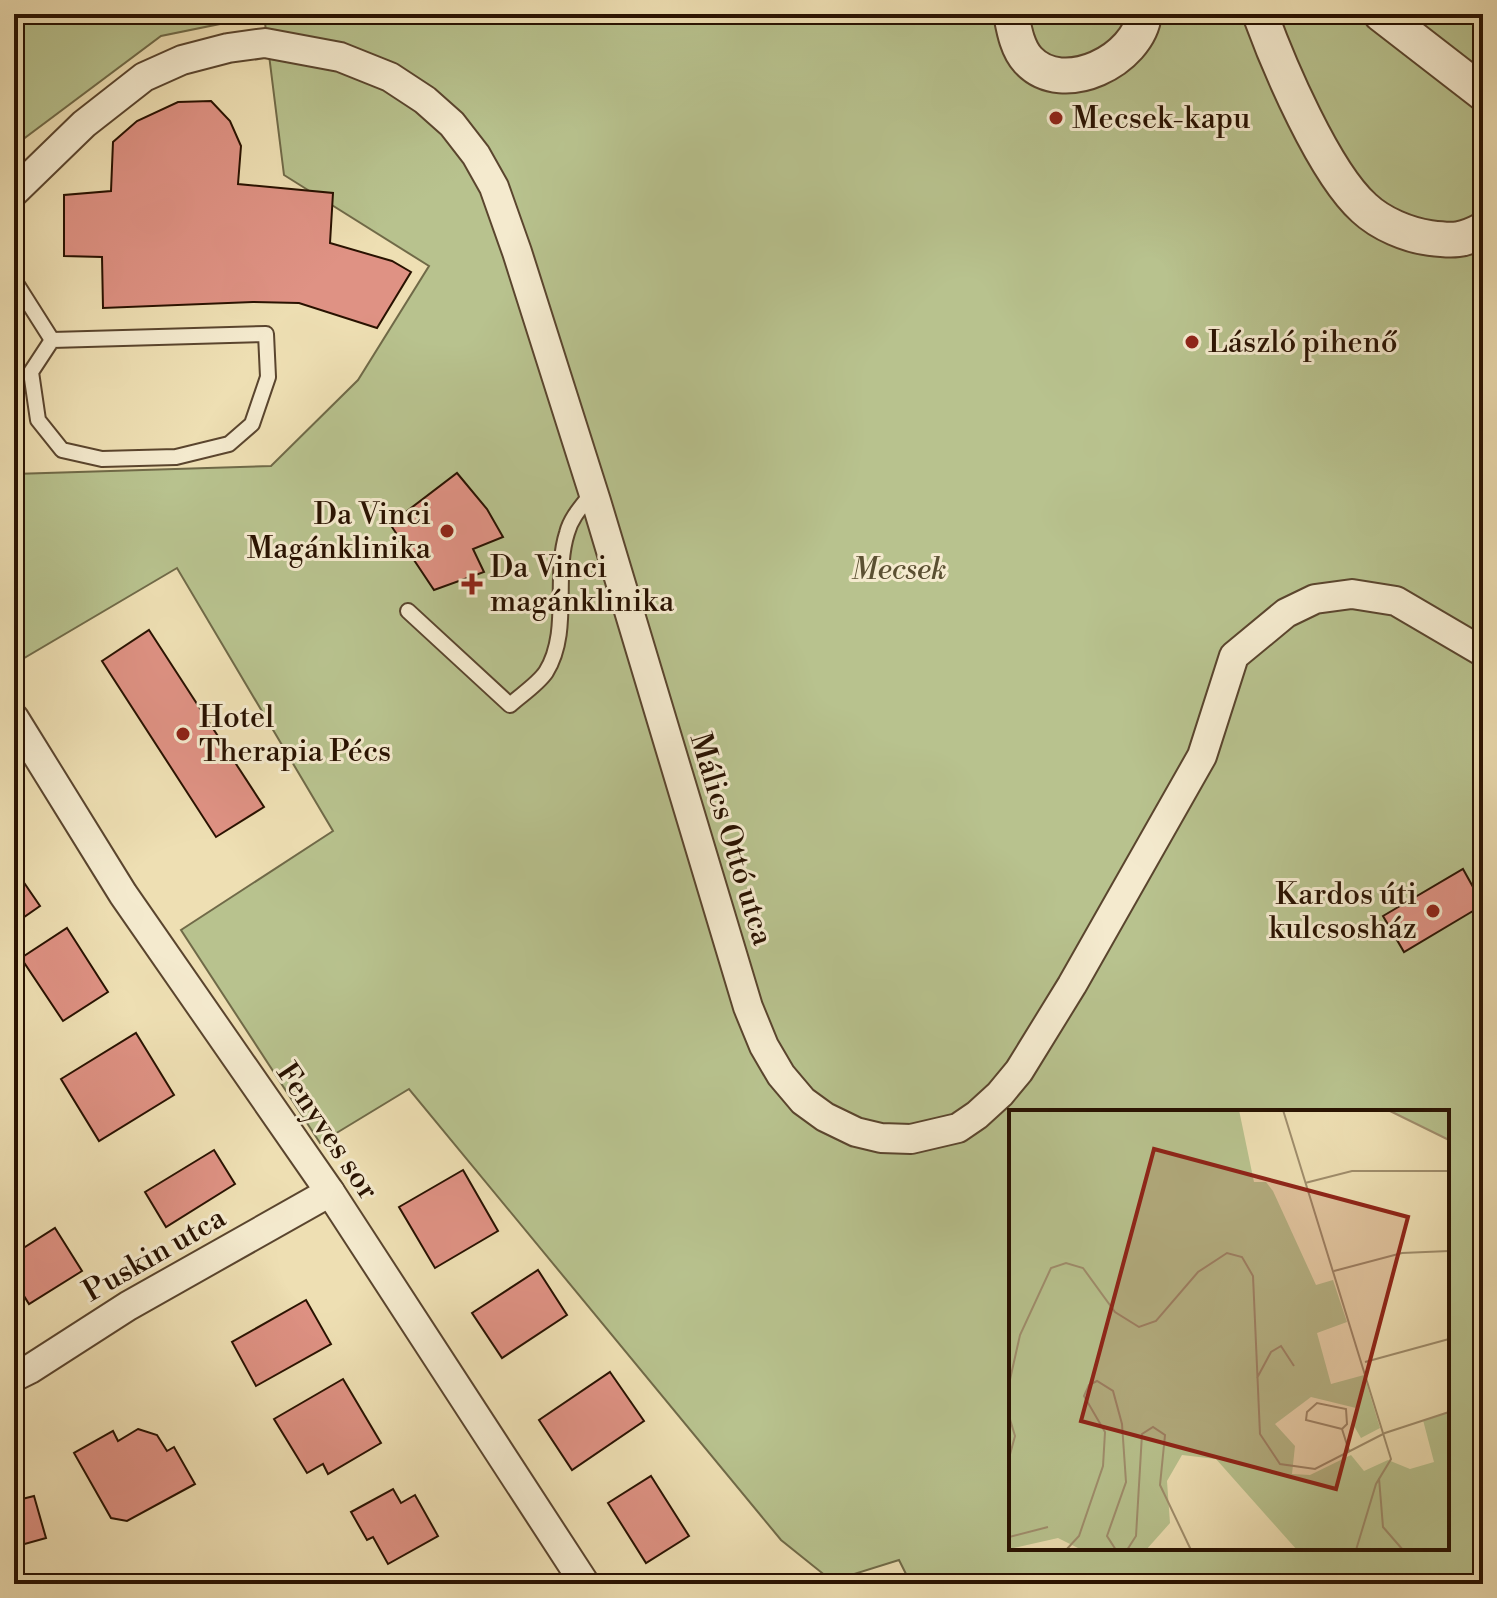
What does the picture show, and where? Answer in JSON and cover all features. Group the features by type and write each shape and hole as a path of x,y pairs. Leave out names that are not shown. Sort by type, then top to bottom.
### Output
{"street":[{"path":"1011,14 1018,43 1028,60 1054,74 1073,75 1093,72 1110,62 1138,34 1144,14"},
{"path":"1260,14 1324,154 1364,208 1391,226 1419,237 1465,240 1483,230"},
{"path":"1381,14 1483,93"},
{"name":"Málics Ottó utca","path":"14,192 84,124 144,77 182,60 228,48 265,43 340,57 390,77 425,100 452,124 476,155 494,187 593,492 748,1007 764,1046 781,1075 803,1101 825,1117 856,1132 881,1138 911,1139 958,1128 1000,1094 1019,1071 1072,985 1202,756 1234,656 1286,613 1315,599 1352,594 1396,601 1483,652"},
{"name":"Fenyves sor","path":"18,735 123,894 330,1192 585,1584"},
{"name":"Puskin utca","path":"14,1377 128,1306 330,1192"}],"lane":[{"path":"14,280 52,340"},
{"path":"266,334 268,377 252,424 229,444 176,457 102,459 62,450 38,420 31,372 52,340 266,334"},
{"path":"408,611 510,705 545,675 555,655 561,558 567,530 593,492"}],"green space":[{"name":"Mecsek","path":"14,14 1483,14 1483,1584 911,1584 899,1560 832,1581 781,1540 409,1089 320,1143 181,930 333,831 177,568 14,664 14,474 271,466 358,380 429,266 284,175 264,15 161,36 14,146"}],"building":[{"path":"211,101 230,121 241,146 238,184 333,193 330,243 392,261 411,272 377,328 299,303 103,308 102,257 64,256 64,195 111,191 113,142 137,121 178,102"},
{"name":"Da Vinci Magánklinika","path":"457,473 487,509 503,537 473,549 484,572 434,590 390,524"},
{"name":"Hotel Therapia Pécs","path":"149,630 264,807 216,837 102,661"},
{"path":"14,868 40,906 14,924"},
{"name":"Kardos úti kulcsosház","path":"1463,869 1483,905 1404,952 1383,916"},
{"path":"67,928 108,992 63,1021 21,958"},
{"path":"136,1033 174,1095 99,1141 61,1079"},
{"path":"214,1150 235,1184 166,1227 145,1192"},
{"path":"463,1170 498,1231 435,1268 399,1207"},
{"path":"55,1228 82,1271 29,1304 14,1280 14,1254"},
{"path":"538,1270 567,1315 502,1358 472,1313"},
{"path":"306,1300 331,1344 256,1386 232,1342"},
{"path":"610,1372 644,1421 572,1470 539,1420"},
{"path":"343,1379 381,1443 328,1474 323,1464 307,1473 274,1419"},
{"path":"138,1429 157,1435 167,1451 174,1447 195,1484 127,1521 111,1518 74,1453 113,1431 118,1441"},
{"path":"651,1476 689,1536 646,1563 608,1503"},
{"path":"393,1489 401,1503 415,1495 438,1536 388,1564 373,1537 367,1540 351,1512"},
{"path":"34,1496 46,1538 14,1547 14,1501"}],"place":[{"name":"Mecsek-kapu","path":"1056,118"},
{"name":"László pihenő","path":"1192,342"},
{"name":"Da Vinci Magánklinika","path":"447,531"},
{"name":"Da Vinci magánklinika","path":"472,584"},
{"name":"Hotel Therapia Pécs","path":"183,734"},
{"name":"Kardos úti kulcsosház","path":"1433,911"}]}
